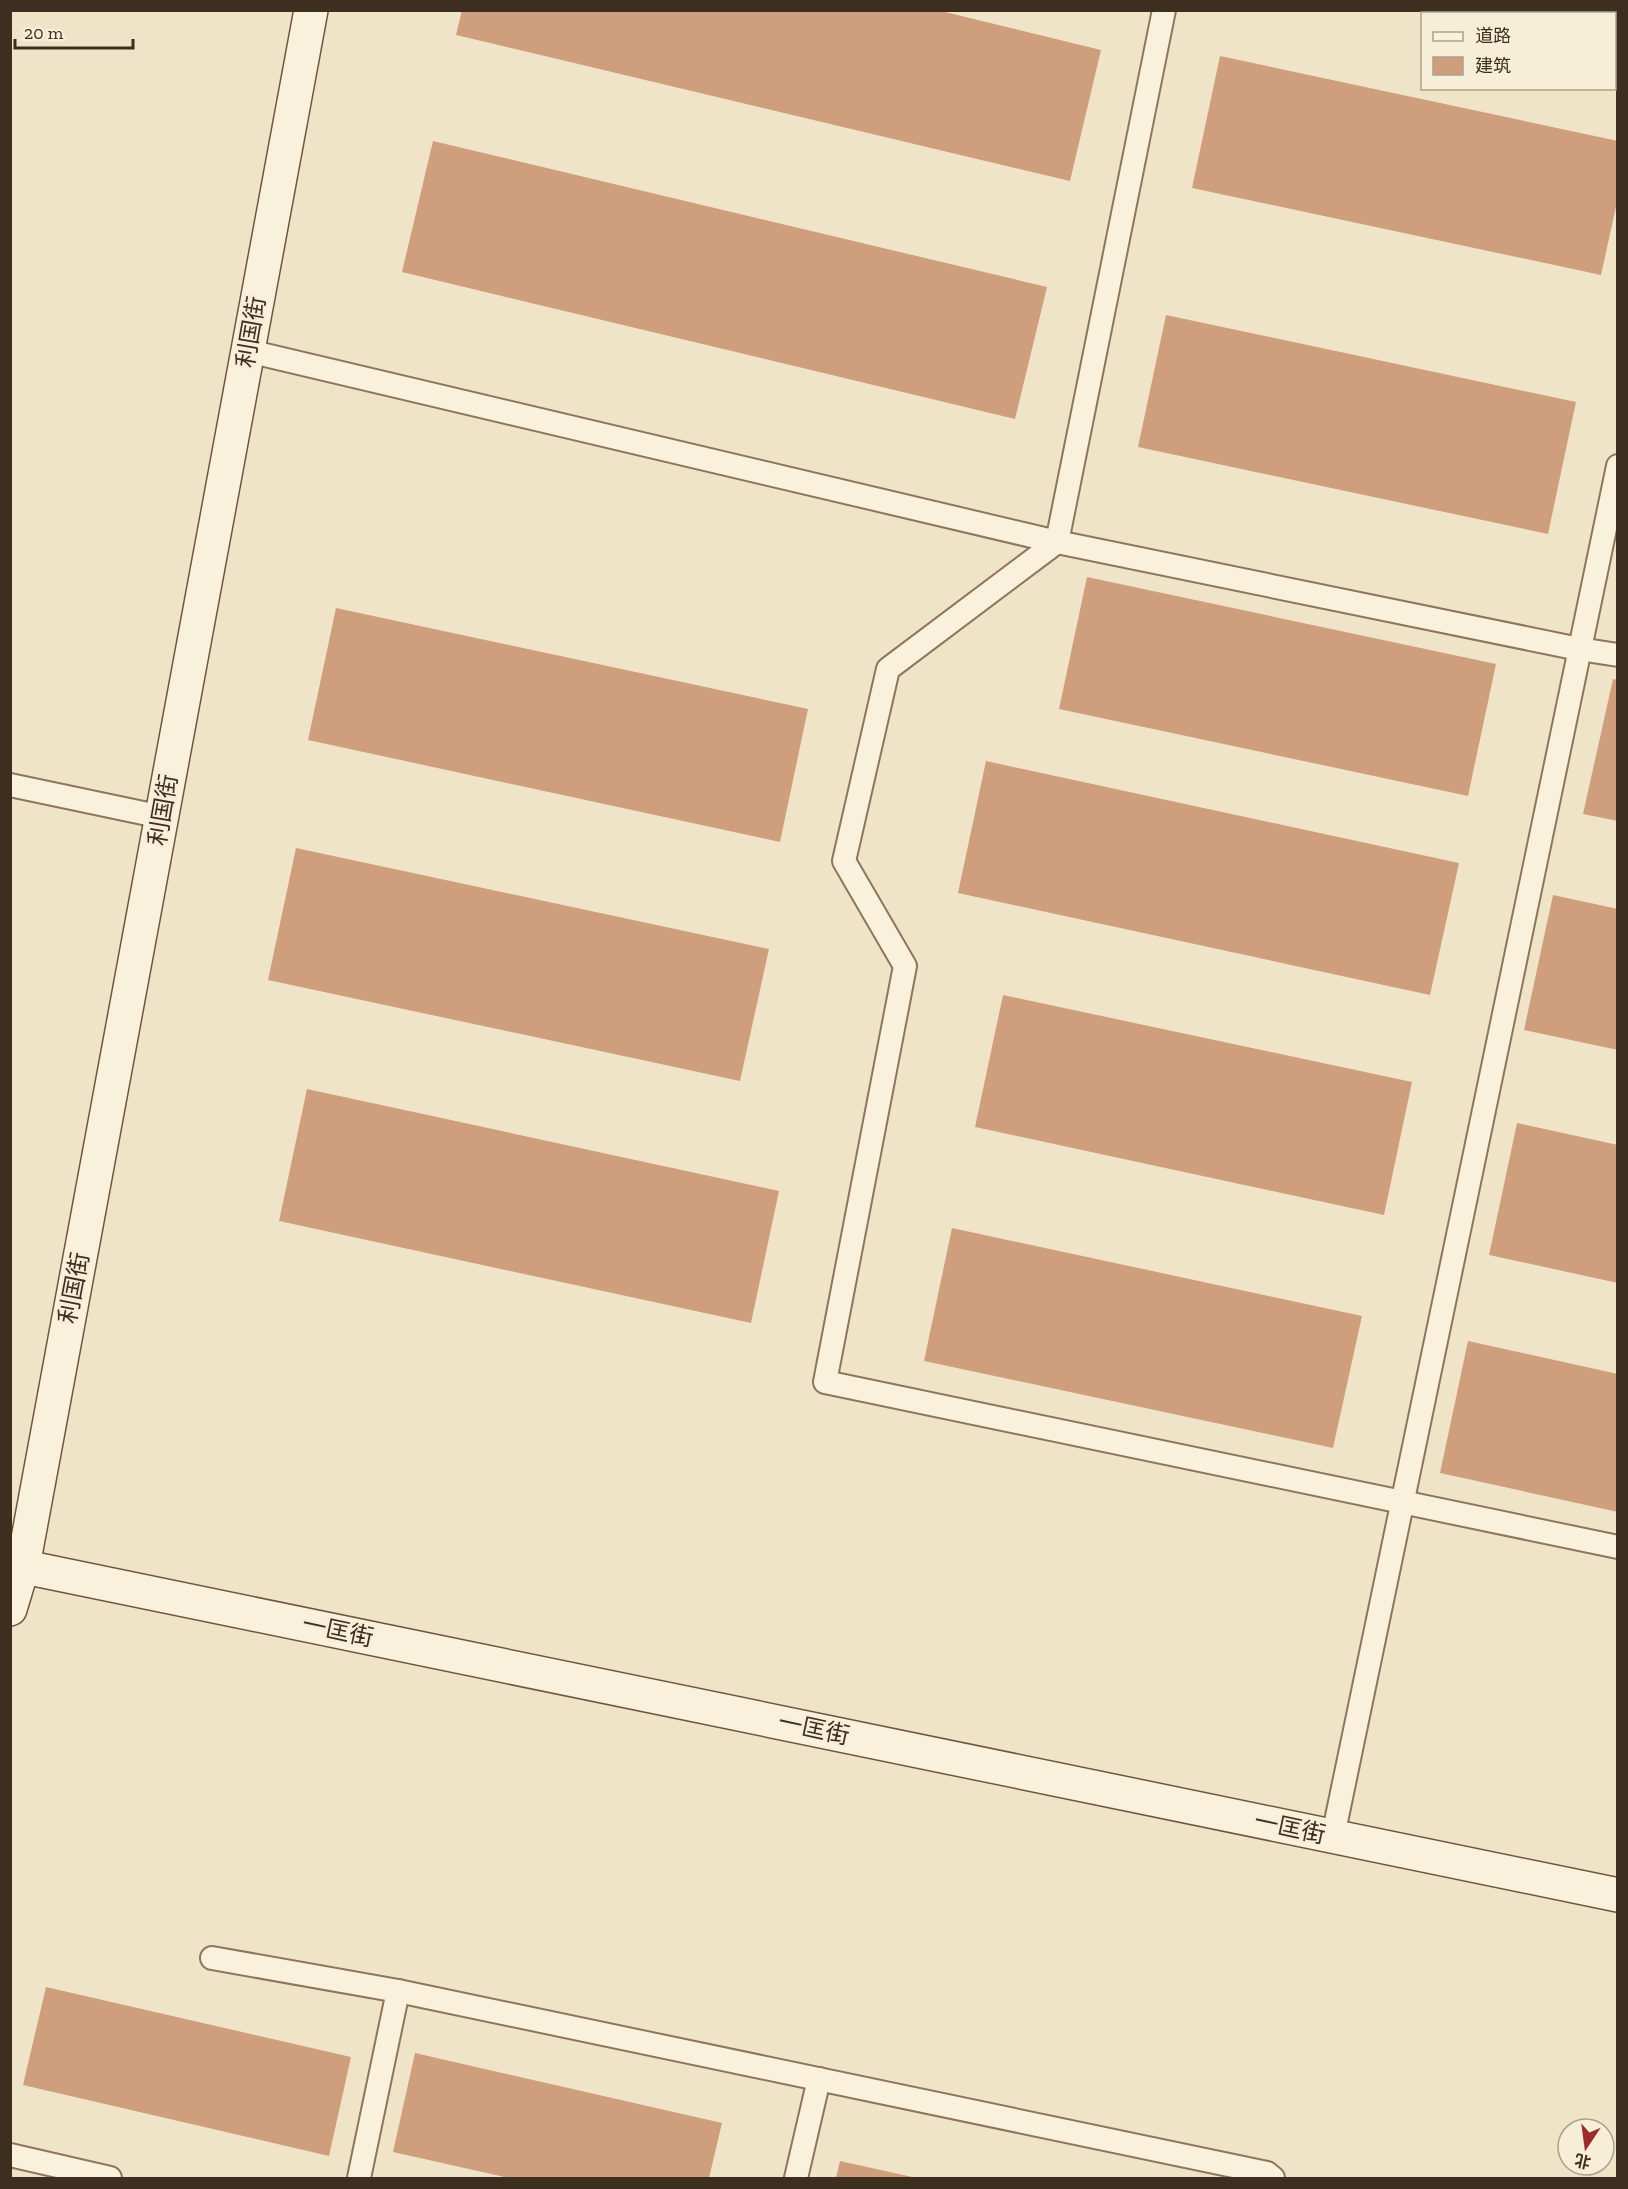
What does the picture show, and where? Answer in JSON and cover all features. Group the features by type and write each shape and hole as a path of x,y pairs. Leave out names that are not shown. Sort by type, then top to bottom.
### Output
{"street":[{"name":"利国街","path":"10,1609 162,817 311,10"},
{"name":"一匡街","path":"17,1565 1617,1895"}],"lane":[{"path":"1164,10 1057,542 888,669 844,861 905,966 825,1382 1617,1547"},
{"path":"248,351 1057,542 1617,656"},
{"path":"1333,1836 1617,466"},
{"path":"10,785 162,817"},
{"path":"212,1958 398,1991 1267,2173 1272,2178"},
{"path":"359,2178 398,1991"},
{"path":"796,2178 819,2079"},
{"path":"10,2155 110,2178"}],"building":[{"path":"462,10 937,10 1101,50 1070,181 456,35"},
{"path":"1482,10 1618,10 1618,40 1616,40 1616,12 1486,12"},
{"path":"1220,56 1618,141 1618,198 1601,275 1192,188"},
{"path":"433,141 1047,287 1015,419 402,272"},
{"path":"1166,315 1576,402 1548,534 1138,447"},
{"path":"1087,577 1496,664 1468,796 1059,709"},
{"path":"336,608 808,709 780,842 308,740"},
{"path":"1613,679 1618,680 1618,821 1583,814"},
{"path":"986,761 1459,863 1430,995 958,893"},
{"path":"296,848 769,949 740,1081 268,980"},
{"path":"1553,895 1618,909 1618,1050 1524,1030"},
{"path":"1003,995 1412,1082 1384,1215 975,1127"},
{"path":"307,1089 779,1191 751,1323 279,1221"},
{"path":"1517,1123 1618,1145 1618,1283 1489,1255"},
{"path":"952,1228 1362,1316 1333,1448 924,1361"},
{"path":"1468,1341 1618,1374 1618,1512 1440,1473"},
{"path":"46,1987 351,2057 329,2156 23,2085"},
{"path":"415,2053 722,2123 709,2178 509,2178 393,2152"},
{"path":"840,2161 917,2178 836,2178"}]}
